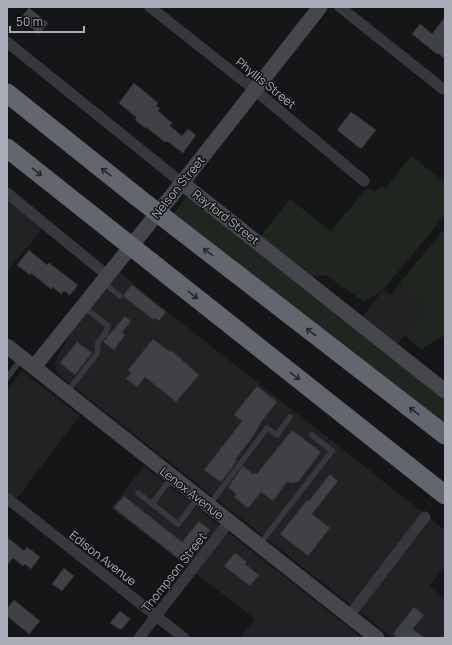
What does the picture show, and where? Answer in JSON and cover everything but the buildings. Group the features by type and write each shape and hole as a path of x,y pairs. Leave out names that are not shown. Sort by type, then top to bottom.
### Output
{"highway":[{"path":"7,93 136,196 445,435"},
{"path":"7,148 445,495"},
{"path":"390,451 445,500"}],"street":[{"name":"Phyllis Street","path":"150,7 255,90 364,180"},
{"name":"Nelson Street","path":"34,367 182,183 320,7"},
{"path":"340,7 443,89"},
{"name":"Rayford Street","path":"7,42 182,183 445,391"},
{"path":"7,194 105,279"},
{"name":"Lenox Avenue","path":"7,346 377,638"},
{"name":"Edison Avenue","path":"7,498 184,638"},
{"path":"349,616 425,517"},
{"name":"Thompson Street","path":"139,638 229,522"}],"lane":[{"path":"105,279 120,296"},
{"path":"66,393 97,354 98,342 108,329 108,326 83,306"},
{"path":"7,378 22,358"},
{"path":"138,493 178,524 203,502 267,428 277,435 290,418"},
{"path":"259,545 332,451 312,434"},
{"path":"152,504 172,477"}],"shaded area":[{"path":"411,156 445,182 445,215 383,290 364,302 326,275 310,276 260,237 290,199 331,231 367,188 375,192 382,186 385,189"},
{"path":"7,188 48,221 7,272"},
{"path":"187,196 445,400 445,429 171,217"},
{"path":"445,228 445,335 421,349 404,335 427,307 399,284"},
{"path":"118,271 169,313 445,530 445,567 429,586 445,599 445,638 393,638 60,376 57,372 55,363 58,355 76,326"},
{"path":"399,284 427,307 396,346 362,317 383,290 391,295"},
{"path":"22,371 80,416 16,499 7,492 7,390"},
{"path":"144,466 362,638 240,638 255,619 111,508"}]}
